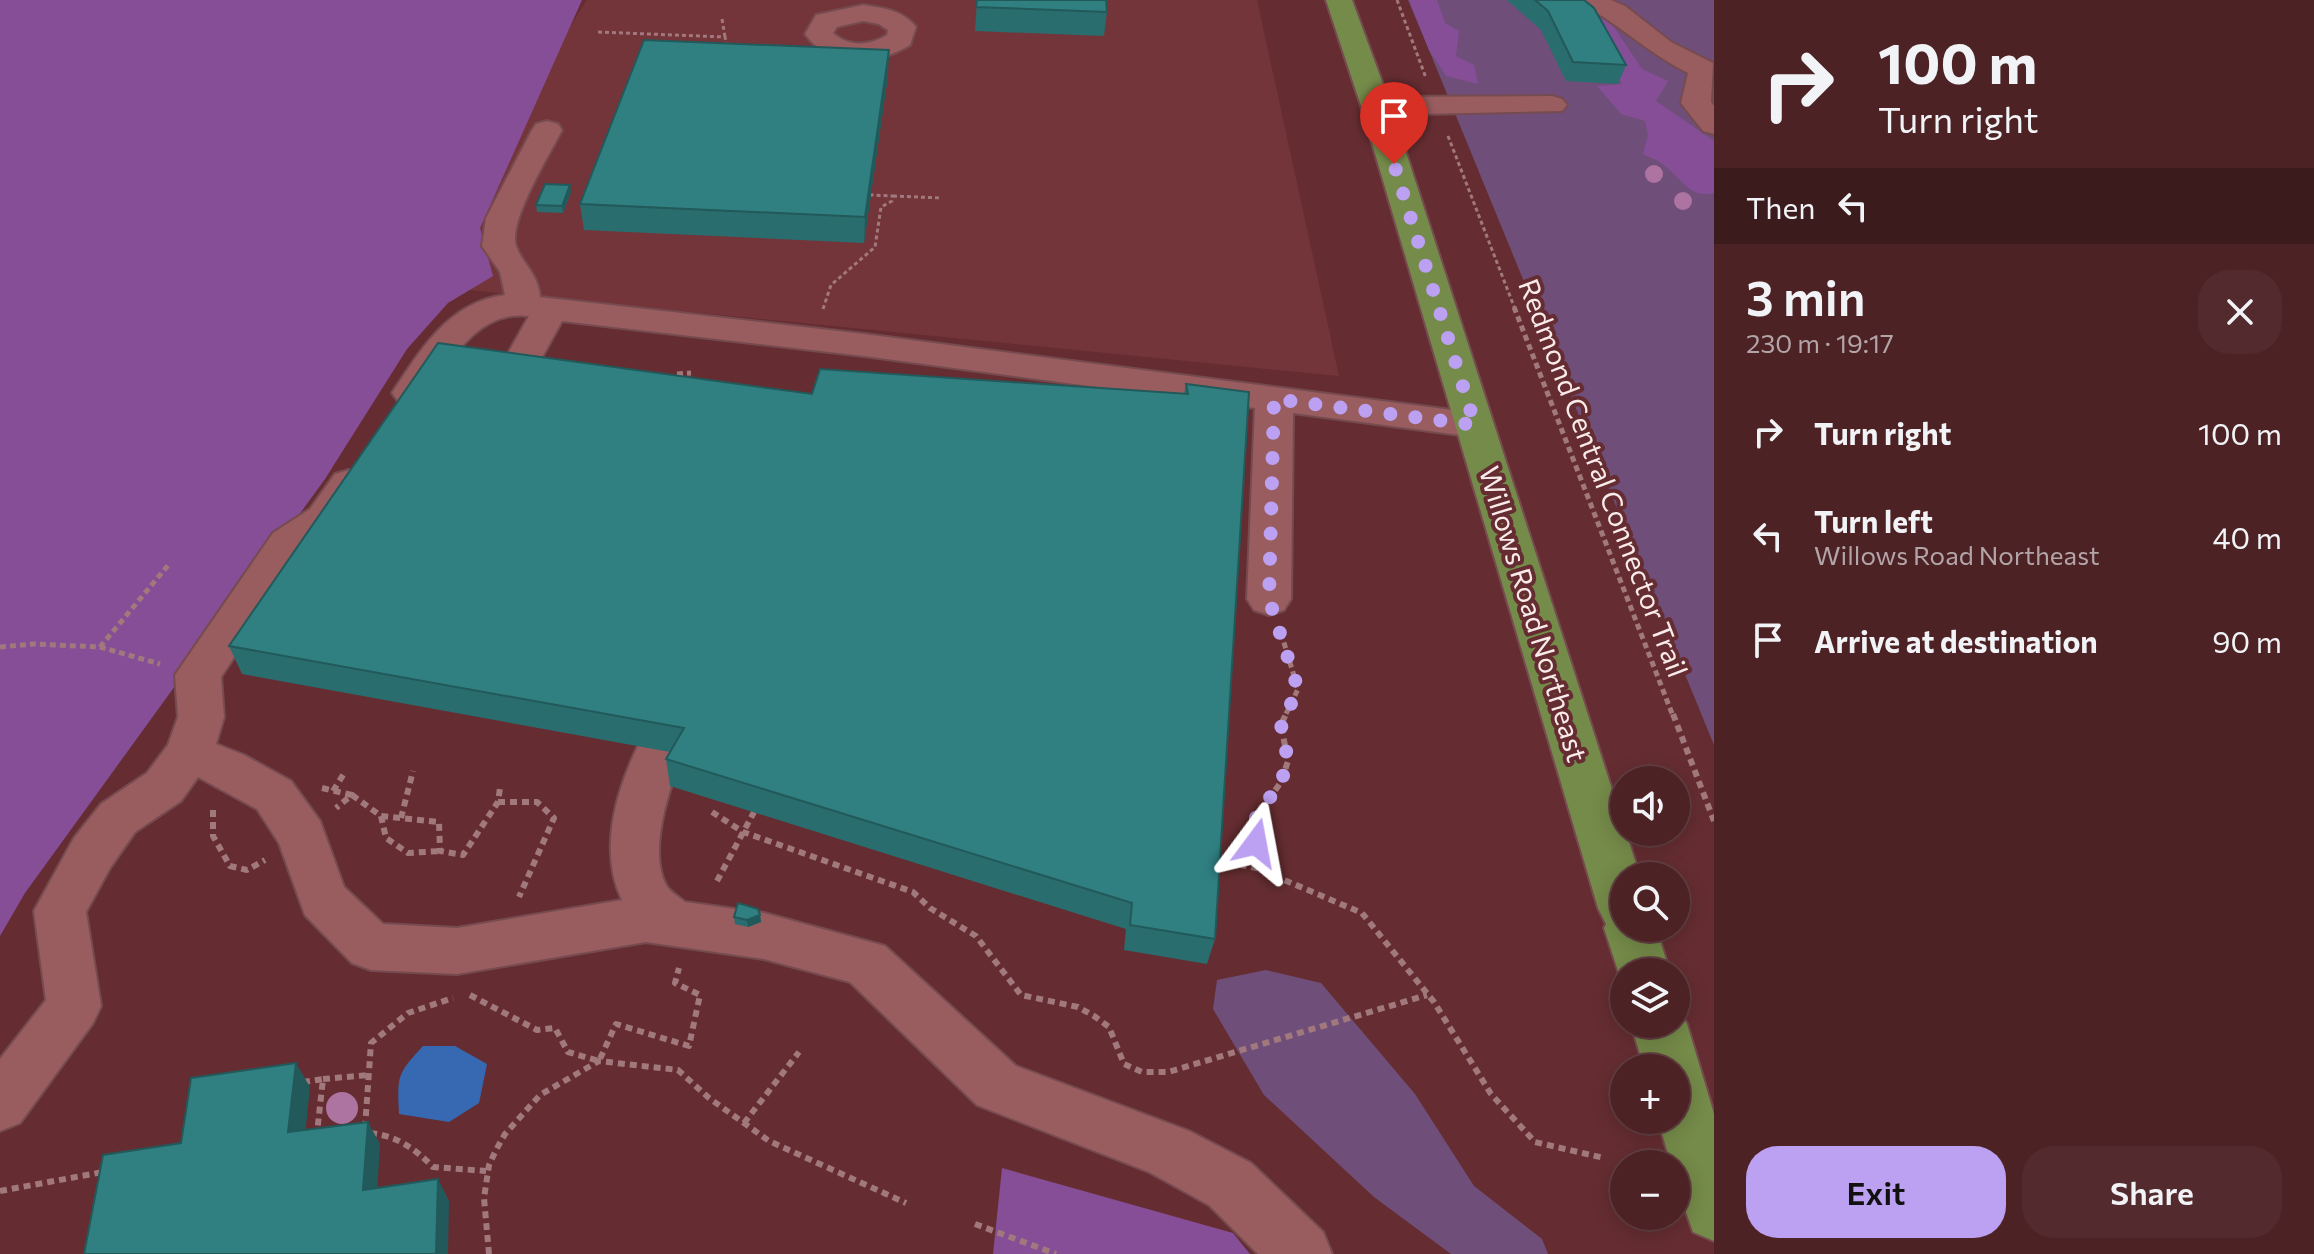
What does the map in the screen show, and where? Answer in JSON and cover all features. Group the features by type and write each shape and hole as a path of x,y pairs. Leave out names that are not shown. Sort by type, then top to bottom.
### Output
{"main road":[{"name":"Willows Road Northeast","path":"1339,0 1376,106 1610,863"},
{"path":"1690,1130 1714,1211"}],"lane":[{"path":"1589,0 1615,12 1661,48 1703,69 1696,103 1714,125"},
{"path":"1376,106 1552,105"},
{"path":"537,306 515,266 499,246 502,218 547,130"},
{"path":"392,421 456,330 483,310 537,306 839,358 1274,399 1475,425"},
{"path":"512,380 537,306"},
{"path":"1269,599 1274,399"},
{"path":"0,1104 74,1006 60,911 92,853 118,818 164,787 189,753 201,717 198,675 288,543 324,519 366,458"},
{"path":"660,749 643,797 636,867 649,902 676,946"},
{"path":"189,753 227,768 274,795 302,836 323,899 371,947 457,951 646,919 676,946 764,936 866,963 997,1086 1168,1151 1230,1184 1301,1254"}],"path":[{"path":"1397,0 1422,66"},
{"path":"722,19 729,59"},
{"path":"598,32 725,37"},
{"name":"Redmond Central Connector Trail","path":"1454,150 1714,821"},
{"path":"871,195 942,198"},
{"path":"823,309 831,285 875,247 881,207 892,201 893,196"},
{"path":"677,374 691,373"},
{"path":"100,647 170,563"},
{"path":"1256,868 1256,817 1281,782 1288,761 1281,725 1298,689 1269,599"},
{"path":"0,647 34,644 100,647 172,668"},
{"path":"401,818 413,771"},
{"path":"333,791 345,772"},
{"path":"381,816 386,838 408,853 440,851 463,855 498,802 500,788"},
{"path":"352,795 381,816 439,822 440,851"},
{"path":"498,802 539,800 554,818 517,901"},
{"path":"712,812 743,832 913,892 930,908 976,936 1021,995 1078,1007 1109,1027 1124,1064 1142,1072 1168,1072 1427,995"},
{"path":"717,881 754,812"},
{"path":"213,814 213,836 230,866 247,870 270,857"},
{"path":"1214,860 1256,868 1362,913 1427,995 1491,1094 1535,1142 1604,1158"},
{"path":"489,1254 482,1201 486,1171 503,1134 540,1095 587,1071 599,1061 616,1024 689,1046 700,995 675,983 676,946"},
{"path":"365,1132 371,1043 393,1020 435,1001"},
{"path":"493,1008 537,1030 555,1028 568,1052 599,1061 678,1070 709,1098 769,1141 906,1203"},
{"path":"744,1123 799,1052"},
{"path":"294,1083 370,1075"},
{"path":"323,1079 316,1138 329,1137"},
{"path":"353,1134 390,1135 415,1149 433,1167 486,1171"},
{"path":"0,1191 107,1172"},
{"path":"975,1224 1056,1254"}],"shaded area":[{"path":"0,0 582,0 480,228 493,276 448,303 407,349 325,479 25,893 0,936"},
{"path":"587,0 1257,0 1339,376 408,284"},
{"path":"1408,0 1714,0 1714,745 1429,50"},
{"path":"1409,0 1437,0 1445,23 1459,31 1456,56 1474,65 1478,84 1446,76 1429,50"},
{"path":"1575,0 1610,21 1642,69 1668,81 1656,101 1714,141 1714,193 1692,191 1664,165 1643,154 1648,135 1645,121 1621,114 1597,86 1622,84"},
{"path":"1266,970 1321,983 1415,1094 1474,1186 1542,1239 1548,1254 1451,1254 1374,1197 1264,1095 1213,1009 1217,980"},
{"path":"1002,1168 1233,1233 1250,1254 993,1254"}],"water":[{"path":"423,1046 455,1046 487,1064 479,1103 449,1122 399,1114 400,1076"}],"building":[{"path":"977,0 1106,0 1107,12 976,7"},
{"path":"1535,0 1584,0 1594,8 1626,65 1573,62 1548,11"},
{"path":"644,40 889,50 865,217 580,204"},
{"path":"545,184 570,185 562,206 536,205"},
{"path":"438,343 812,394 820,369 1188,394 1186,384 1249,392 1215,939 1130,925 1132,903 666,759 684,728 229,646"},
{"path":"738,903 758,909 760,915 747,920 734,917"},
{"path":"296,1063 288,1132 368,1122 363,1190 438,1179 436,1254 84,1254 103,1155 181,1143 191,1078"}],"route":[{"path":"1256,843 1256,817 1281,782 1288,761 1281,725 1298,689 1269,599 1274,399 1475,425 1394,164"}]}
